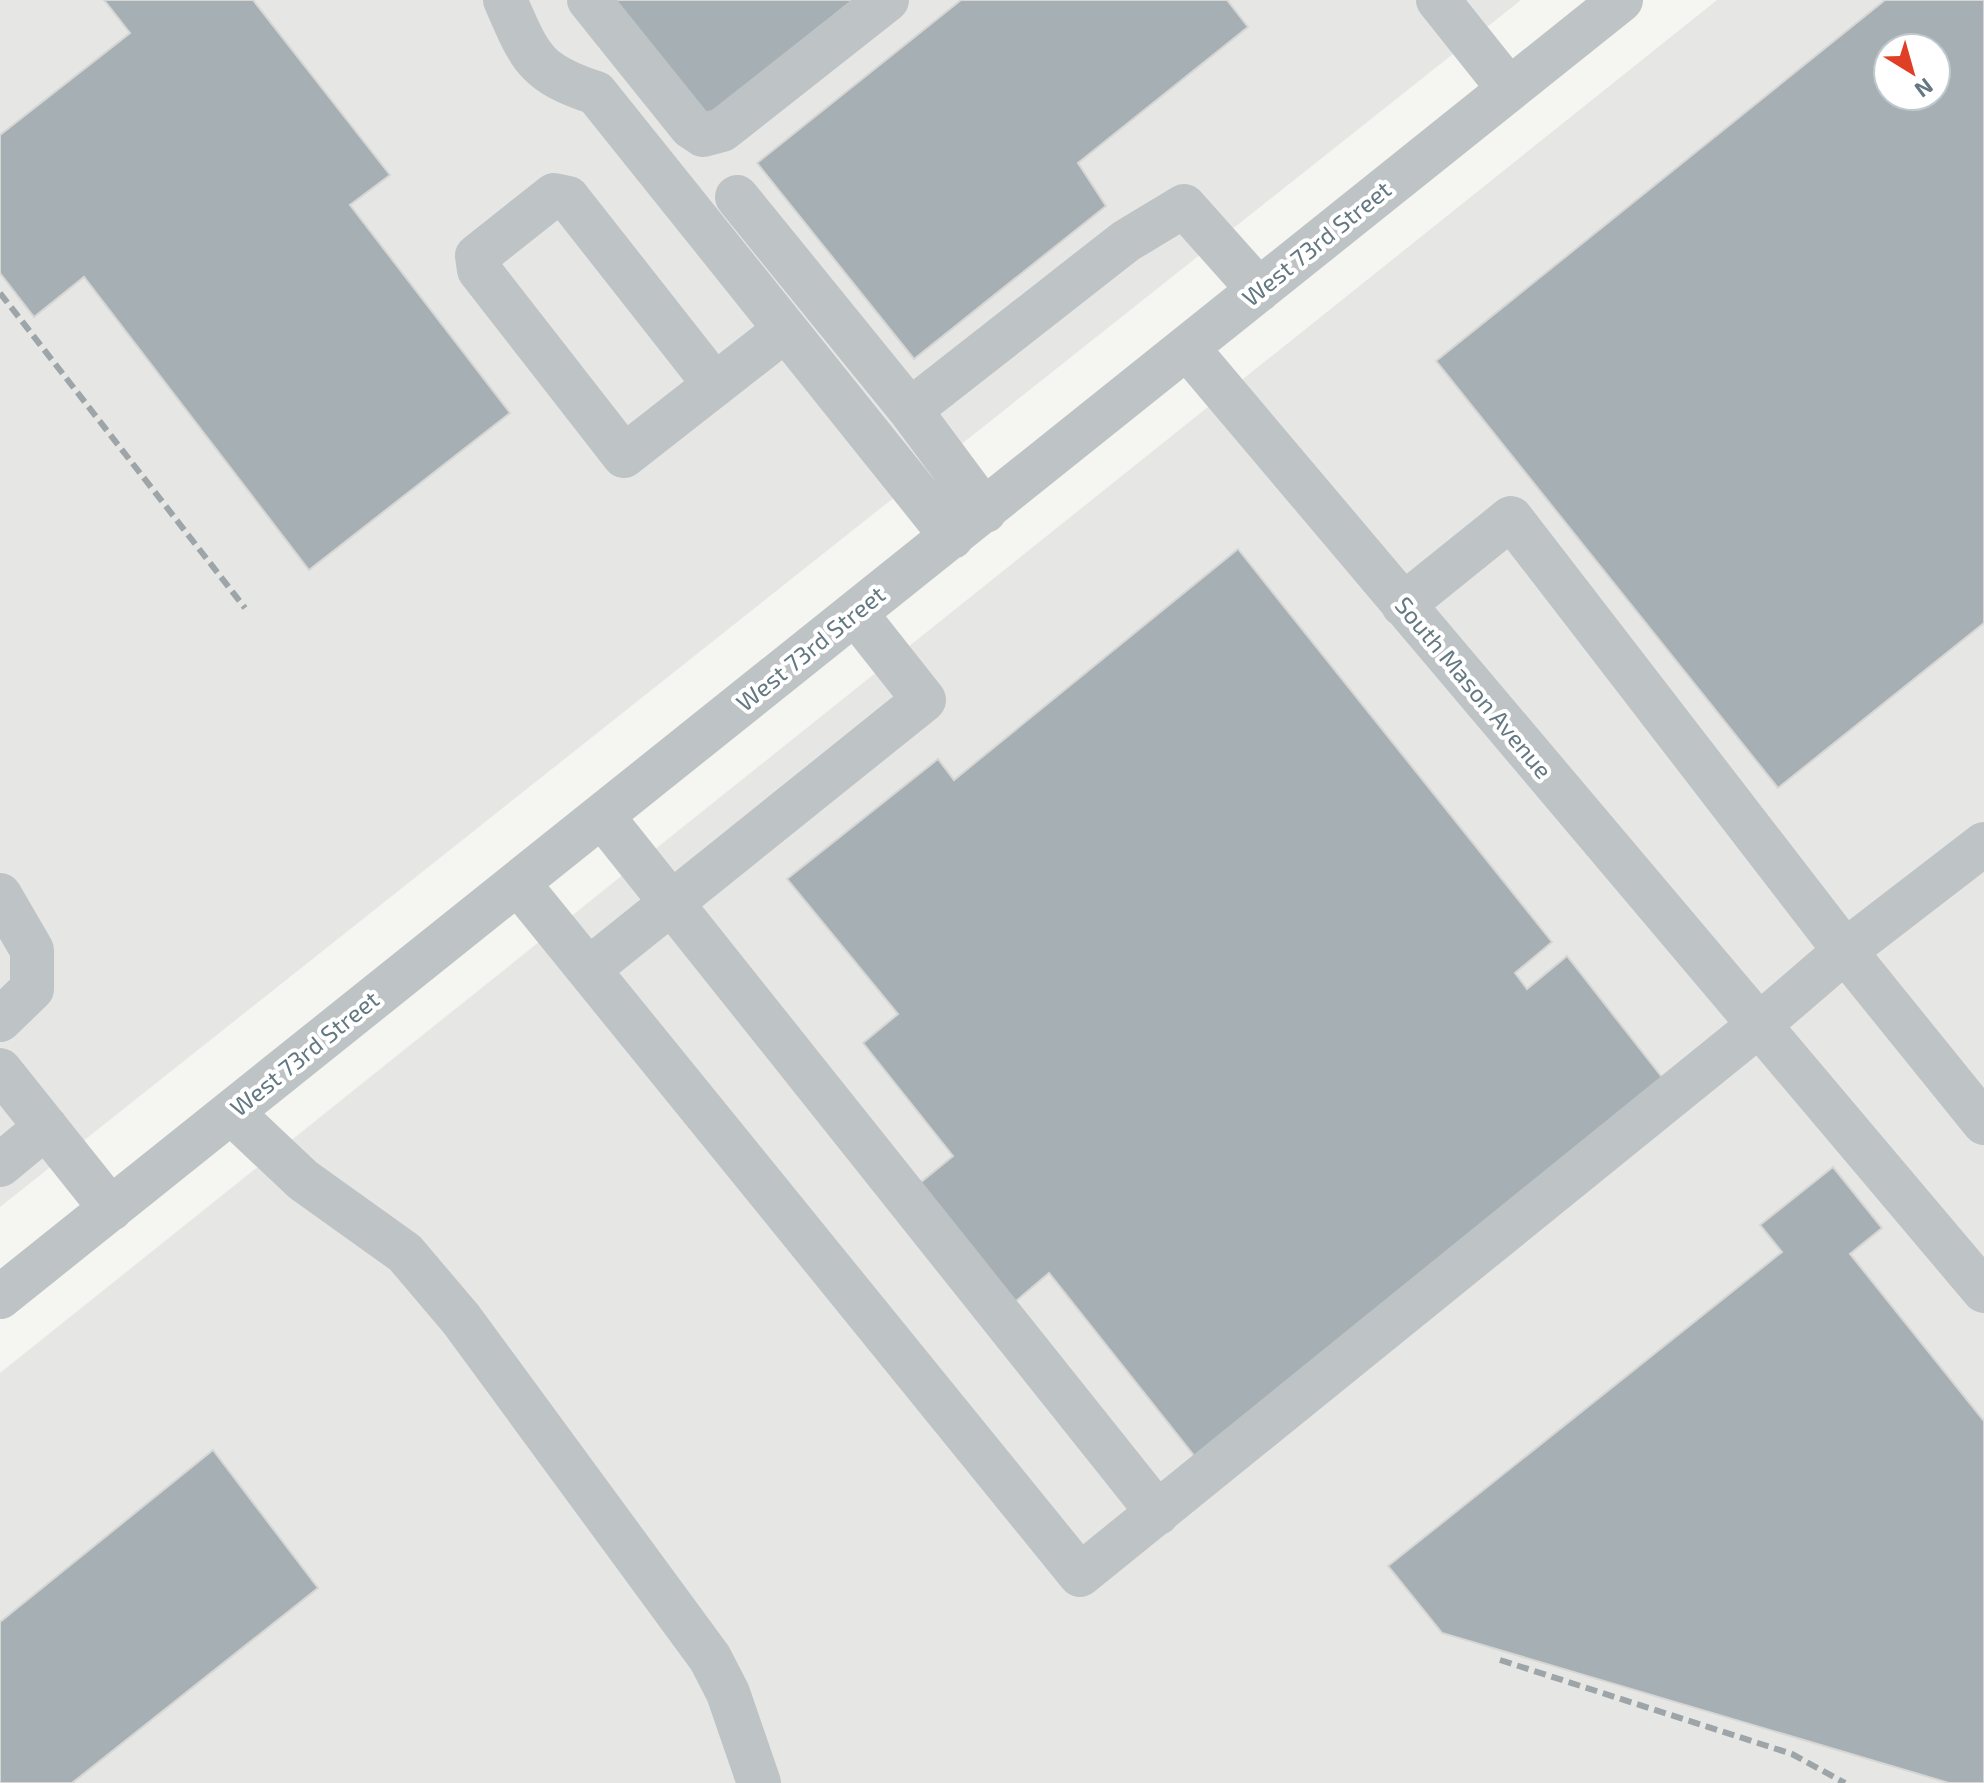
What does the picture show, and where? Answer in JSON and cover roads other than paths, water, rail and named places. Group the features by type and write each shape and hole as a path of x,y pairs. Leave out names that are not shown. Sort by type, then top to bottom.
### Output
{"street":[{"path":"505,0 529,53 559,82 596,93 952,537"},
{"path":"589,0 691,127 703,135 722,130 887,0"},
{"path":"1438,0 1509,89"},
{"name":"West 73rd Street","path":"0,1297 1621,0"},
{"path":"715,385 568,198 554,195 477,256 479,270 624,456 715,385 785,330"},
{"path":"737,197 910,410 985,511"},
{"path":"910,410 1126,241 1184,206 1259,290"},
{"name":"South Mason Avenue","path":"1188,349 1984,1291"},
{"path":"1403,605 1511,518 1845,951 1984,1123"},
{"path":"589,969 924,700 856,614"},
{"path":"602,816 1158,1513"},
{"path":"518,883 1080,1575 1758,1026 1845,951 1984,844"},
{"path":"0,895 32,950 32,989 0,1020"},
{"path":"0,1070 111,1209"},
{"path":"232,1113 303,1180 405,1253 461,1319 710,1658 728,1693 759,1783"},
{"path":"0,1165 46,1127"}],"railway":[{"path":"0,293 245,608"},
{"path":"1500,1660 1792,1754 1845,1783"}]}
